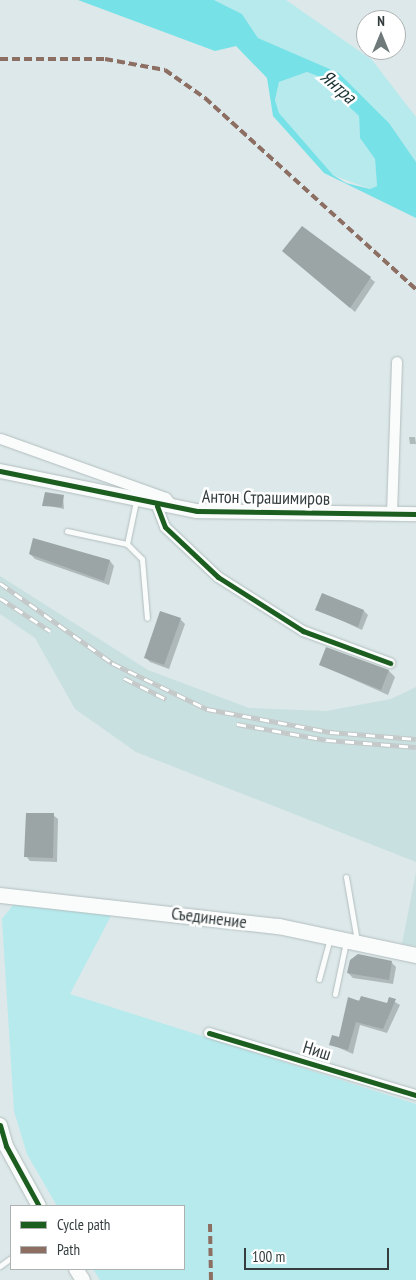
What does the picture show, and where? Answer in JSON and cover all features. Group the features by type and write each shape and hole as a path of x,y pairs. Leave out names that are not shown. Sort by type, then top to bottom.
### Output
{"main road":[{"name":"Съединение","path":"0,895 331,936 416,955"}],"street":[{"path":"392,514 397,362"},
{"path":"0,439 166,498 174,508"},
{"name":"Антон Страшимиров","path":"0,471 157,506 174,508 416,514"},
{"path":"157,506 165,527 225,582 303,631 390,663"},
{"name":"Ниш","path":"209,1034 416,1095"},
{"path":"0,1125 10,1154 38,1205"}],"lane":[{"path":"127,544 136,501"},
{"path":"67,531 127,544 142,559 147,618"},
{"path":"335,994 352,940 346,877"},
{"path":"319,978 331,936"}],"shaded area":[{"path":"214,0 286,0 356,49 356,60 372,60 416,117 416,162 389,123 339,73 258,38 242,14"},
{"path":"307,72 328,80 329,88 359,116 360,138 375,159 377,186 370,189 333,175 279,113 275,100 279,82"},
{"path":"0,576 148,670 249,708 326,711 391,699 416,687 416,862 136,752 75,709 35,638 0,614"},
{"path":"416,872 416,946 402,944"},
{"path":"14,904 113,912 70,994 416,1104 416,1280 100,1280 94,1270 185,1270 185,1205 56,1205 27,1154 14,1111 2,919"}],"water":[{"name":"Янтра","path":"78,0 214,0 242,14 258,38 339,73 389,123 416,162 416,218 324,173 273,116 267,78 236,46 215,51","holes":["307,72 328,80 329,88 359,116 360,138 375,159 377,186 370,189 346,183 333,175 279,113 275,100 279,82"]}],"building":[{"path":"302,226 371,277 350,308 282,251"},
{"path":"45,492 64,495 62,507 42,506"},
{"path":"33,538 110,560 104,581 29,554"},
{"path":"322,593 364,610 358,627 315,610"},
{"path":"160,611 181,618 164,665 144,658"},
{"path":"326,647 389,670 381,690 319,665"},
{"path":"26,813 54,813 53,858 24,857"},
{"path":"358,954 392,961 389,980 347,973 350,960"},
{"path":"361,996 387,1003 389,997 396,999 383,1029 356,1022 348,1050 329,1045 332,1035 339,1037 348,997 359,1001"}],"railway":[{"path":"0,583 112,663 207,709 330,732 416,739"},
{"path":"0,598 50,631"},
{"path":"124,678 166,699"},
{"path":"237,724 327,740 416,747"}],"marked path":[{"path":"0,59 105,59 165,70 205,98 416,289"},
{"path":"210,1224 211,1280"}],"cycle path":[{"path":"0,471 197,511 416,514"},
{"path":"157,506 165,527 218,577 303,631 390,663"},
{"path":"209,1033 416,1095"},
{"path":"0,1125 6,1146 38,1205"}]}
